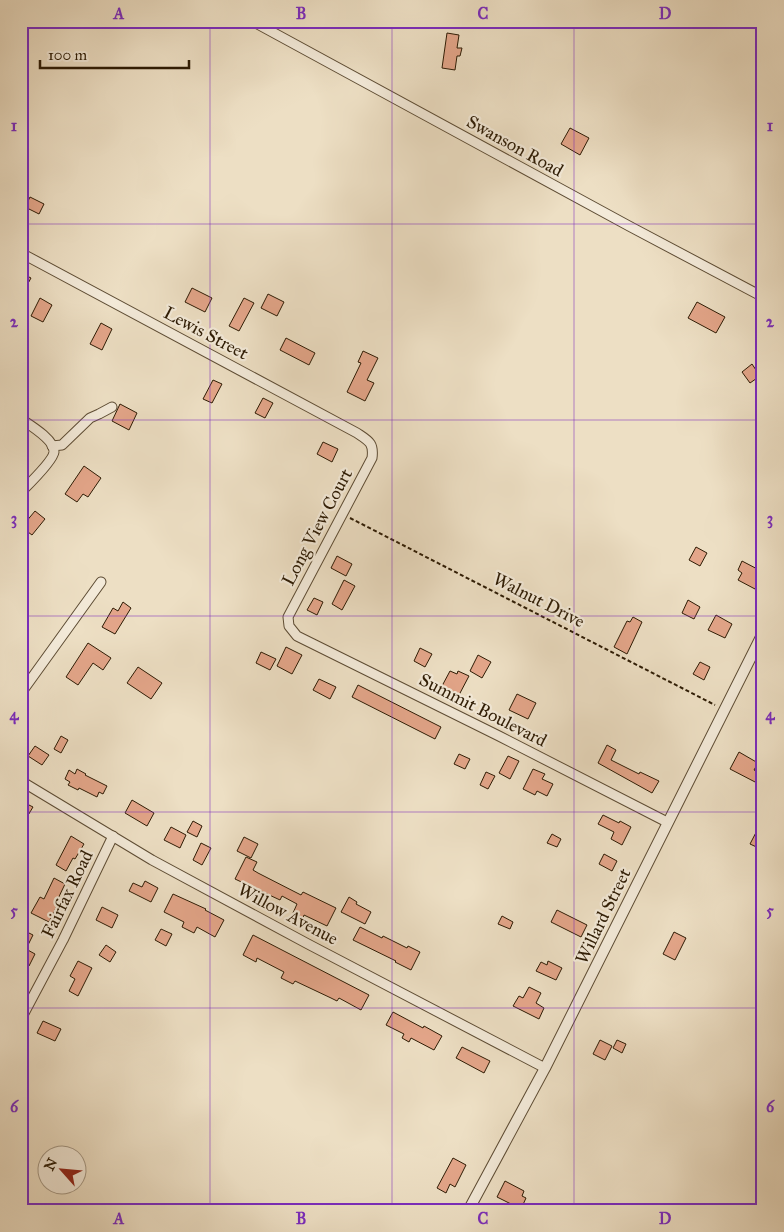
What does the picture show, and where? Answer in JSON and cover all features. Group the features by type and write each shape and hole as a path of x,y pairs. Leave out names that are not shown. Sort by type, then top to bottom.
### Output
{"street":[{"name":"Swanson Road","path":"252,21 763,297"},
{"name":"Lewis Street","path":"21,252 357,433 368,440 372,446"},
{"path":"52,446 62,445 90,418 112,406"},
{"path":"21,419 45,436 52,446 53,454 45,466 21,492"},
{"name":"Long View Court","path":"288,623 288,617 372,458 372,446"},
{"path":"21,693 101,582"},
{"name":"Summit Boulevard","path":"288,623 297,636 500,736 667,822"},
{"name":"Willard Street","path":"468,1211 544,1068 763,633"},
{"name":"Willow Avenue","path":"21,780 152,860 544,1068"},
{"name":"Fairfax Road","path":"22,1019 63,940 112,836"}],"path":[{"name":"Walnut Drive","path":"343,514 724,709"}],"building":[{"path":"447,33 459,35 457,48 462,48 460,56 457,56 455,70 442,68"},
{"path":"570,128 589,138 580,155 561,144"},
{"path":"30,197 44,204 39,214 25,207"},
{"path":"21,273 31,278 21,296"},
{"path":"192,288 212,298 205,312 185,302"},
{"path":"268,294 284,302 277,316 261,308"},
{"path":"40,298 52,305 43,322 31,316"},
{"path":"244,298 254,303 239,331 229,326"},
{"path":"697,302 725,317 716,333 688,318"},
{"path":"101,323 112,329 102,350 90,344"},
{"path":"286,338 315,353 309,365 280,350"},
{"path":"363,351 378,358 367,380 374,383 365,401 347,392 361,363 358,362"},
{"path":"752,364 760,376 750,383 742,372"},
{"path":"213,380 222,384 212,403 203,399"},
{"path":"263,398 273,403 265,418 255,413"},
{"path":"120,404 137,413 129,430 112,421"},
{"path":"323,442 338,449 332,462 317,454"},
{"path":"84,466 101,478 88,497 83,494 77,502 65,494"},
{"path":"35,511 45,519 32,535 28,532 21,541 21,520 25,523"},
{"path":"696,547 707,553 700,566 689,560"},
{"path":"337,556 352,564 346,576 331,568"},
{"path":"742,561 763,572 755,589 738,580 742,573 738,570"},
{"path":"344,580 355,586 342,610 332,604"},
{"path":"314,598 323,602 317,615 307,610"},
{"path":"688,600 700,607 694,619 682,613"},
{"path":"123,602 131,608 115,634 102,627 113,608 118,611"},
{"path":"716,615 732,624 725,638 708,630"},
{"path":"633,617 642,622 627,654 614,647 627,621 630,622"},
{"path":"88,643 111,658 103,670 93,663 78,685 66,677"},
{"path":"286,647 302,655 292,674 277,666"},
{"path":"420,648 432,654 425,667 414,661"},
{"path":"261,652 276,659 270,670 256,663"},
{"path":"478,655 491,662 482,678 470,671"},
{"path":"700,662 710,667 704,680 693,674"},
{"path":"138,667 162,683 151,699 127,683"},
{"path":"450,671 457,674 458,671 469,676 459,695 442,686"},
{"path":"319,679 336,687 330,699 313,690"},
{"path":"358,685 441,727 435,739 352,697"},
{"path":"517,694 536,703 528,719 509,710"},
{"path":"61,736 68,740 61,753 54,749"},
{"path":"607,745 616,750 611,760 639,774 640,772 659,781 652,793 598,763"},
{"path":"35,746 49,755 42,765 28,756"},
{"path":"739,752 758,763 754,770 762,774 757,783 730,769"},
{"path":"459,754 470,759 465,769 454,764"},
{"path":"508,756 519,761 510,779 499,773"},
{"path":"77,769 107,786 103,794 99,792 97,797 68,785 70,782 65,779 69,770 75,774"},
{"path":"533,769 545,774 542,779 553,784 547,796 537,791 535,795 523,789"},
{"path":"486,772 495,776 488,789 480,785"},
{"path":"132,800 154,813 147,826 125,813"},
{"path":"21,801 33,807 21,827"},
{"path":"603,815 631,827 622,845 611,839 614,832 598,824"},
{"path":"763,819 763,850 750,844"},
{"path":"193,821 202,826 197,837 187,832"},
{"path":"171,827 186,835 180,848 164,840"},
{"path":"552,834 561,839 557,847 547,843"},
{"path":"71,836 84,844 66,871 56,865"},
{"path":"244,837 258,844 251,858 237,851"},
{"path":"201,843 211,848 202,865 193,860"},
{"path":"604,854 617,861 612,871 599,864"},
{"path":"246,857 257,862 253,870 258,873 301,895 303,892 336,908 327,926 304,915 303,918 293,913 297,904 282,896 280,900 235,879"},
{"path":"54,878 65,884 49,922 31,913 40,897 44,899"},
{"path":"145,881 158,888 151,902 129,891 133,883 142,887"},
{"path":"173,894 206,909 224,920 215,937 197,927 194,933 182,927 184,922 164,912"},
{"path":"349,897 357,902 356,904 371,912 365,924 341,912"},
{"path":"102,907 118,915 112,928 96,920"},
{"path":"557,910 587,925 581,937 551,922"},
{"path":"502,916 513,922 510,929 498,924"},
{"path":"360,927 382,938 383,936 420,952 411,970 353,940"},
{"path":"161,929 172,934 166,946 155,940"},
{"path":"25,931 33,935 26,949 35,954 29,966 21,962 21,938"},
{"path":"674,932 686,938 675,960 663,954"},
{"path":"253,935 369,995 361,1010 339,998 337,1001 295,981 293,984 281,978 284,972 257,958 256,962 243,955"},
{"path":"106,945 116,952 110,962 99,955"},
{"path":"78,961 92,968 78,996 69,991 75,979 70,976"},
{"path":"548,961 562,968 556,980 536,971 541,962 547,965"},
{"path":"529,987 541,993 536,1003 544,1008 539,1019 513,1006 519,996 523,998"},
{"path":"393,1012 442,1036 434,1050 411,1038 409,1042 402,1038 404,1034 386,1025"},
{"path":"43,1021 61,1029 55,1041 37,1033"},
{"path":"600,1040 612,1046 605,1060 593,1054"},
{"path":"617,1040 626,1044 622,1053 613,1048"},
{"path":"462,1047 490,1061 484,1073 456,1058"},
{"path":"453,1158 466,1165 455,1187 450,1184 446,1193 437,1188"},
{"path":"505,1181 524,1191 522,1196 526,1198 521,1209 497,1197"}]}
